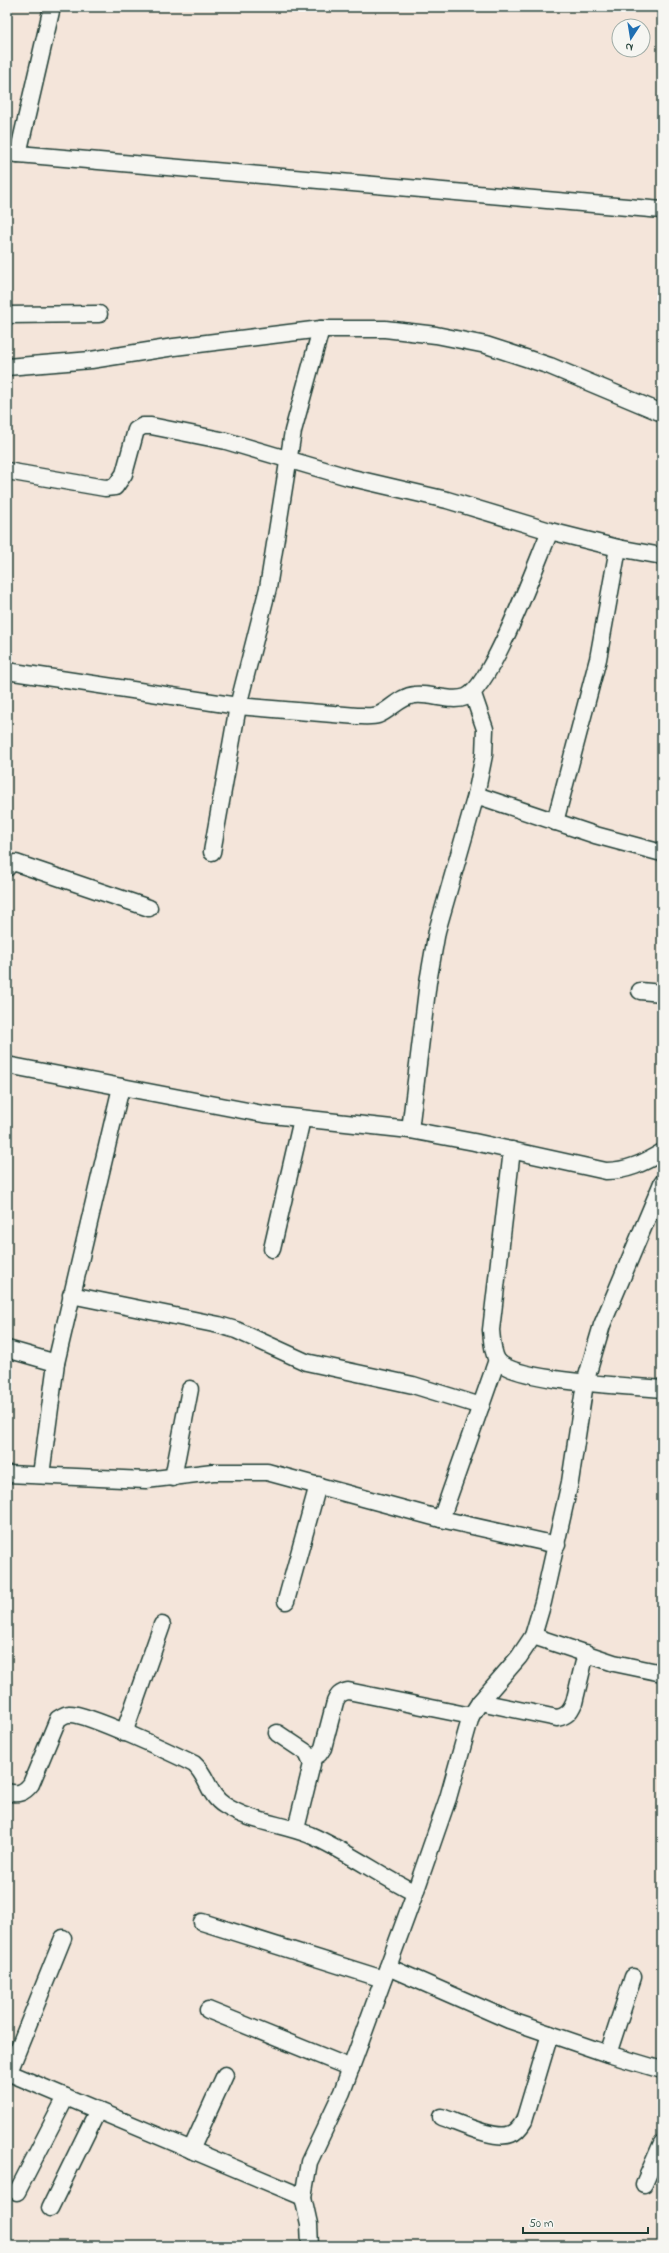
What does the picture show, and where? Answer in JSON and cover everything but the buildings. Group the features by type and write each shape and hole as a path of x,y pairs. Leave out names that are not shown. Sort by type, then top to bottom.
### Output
{"street":[{"path":"52,7 13,154 662,210"},
{"path":"7,315 99,314"},
{"path":"7,367 91,360 174,347 321,329 386,329 436,335 486,344 550,366 662,413"},
{"path":"212,852 238,706 268,588 299,405 321,329"},
{"path":"7,471 105,488 115,487 124,474 136,430 143,426 226,441 348,477 448,500 550,531 618,548 662,556"},
{"path":"7,671 238,706 376,716 405,698 415,695 464,698 473,694 481,685 498,654 550,531"},
{"path":"555,822 598,659 618,548"},
{"path":"410,1130 428,982 437,931 476,795 486,739 482,718 473,694"},
{"path":"476,795 555,822 662,853"},
{"path":"7,868 9,864 16,863 149,908"},
{"path":"640,991 662,993"},
{"path":"7,1066 263,1114 410,1130 612,1172 633,1168 662,1152"},
{"path":"41,1475 56,1363 121,1087"},
{"path":"272,1249 302,1119"},
{"path":"512,1150 492,1330 493,1348 498,1360 505,1367 521,1374 586,1383 662,1389"},
{"path":"310,2246 309,2224 303,2198 309,2162 351,2068 415,1893 448,1798 471,1716 480,1702 519,1657 533,1636 570,1482 586,1383 602,1325 662,1183"},
{"path":"71,1295 219,1325 236,1330 306,1362 413,1385 481,1406"},
{"path":"7,1349 56,1363"},
{"path":"441,1519 498,1360"},
{"path":"173,1478 190,1388"},
{"path":"7,1474 146,1480 173,1478 213,1472 251,1471 284,1475 441,1519 556,1545"},
{"path":"286,1601 318,1485"},
{"path":"124,1733 162,1625"},
{"path":"533,1636 614,1663 662,1673"},
{"path":"480,1702 557,1718 563,1717 571,1710 574,1703 586,1653"},
{"path":"311,1758 319,1754 323,1748 337,1696 342,1692 348,1691 471,1716"},
{"path":"7,1792 19,1794 25,1792 31,1784 58,1719 69,1714 79,1715 194,1764 202,1771 213,1795 229,1808 266,1822 296,1829 338,1849 385,1878 415,1893"},
{"path":"277,1733 307,1753 311,1758 312,1771 296,1829"},
{"path":"202,1922 385,1973 510,2020 608,2054 662,2070"},
{"path":"64,1938 8,2072 303,2198"},
{"path":"608,2054 634,1977"},
{"path":"208,2010 351,2068"},
{"path":"441,2117 493,2135 511,2134 520,2128 524,2121 550,2034"},
{"path":"191,2150 226,2075"},
{"path":"17,2192 66,2097"},
{"path":"50,2208 98,2110"},
{"path":"644,2184 662,2143"}]}
